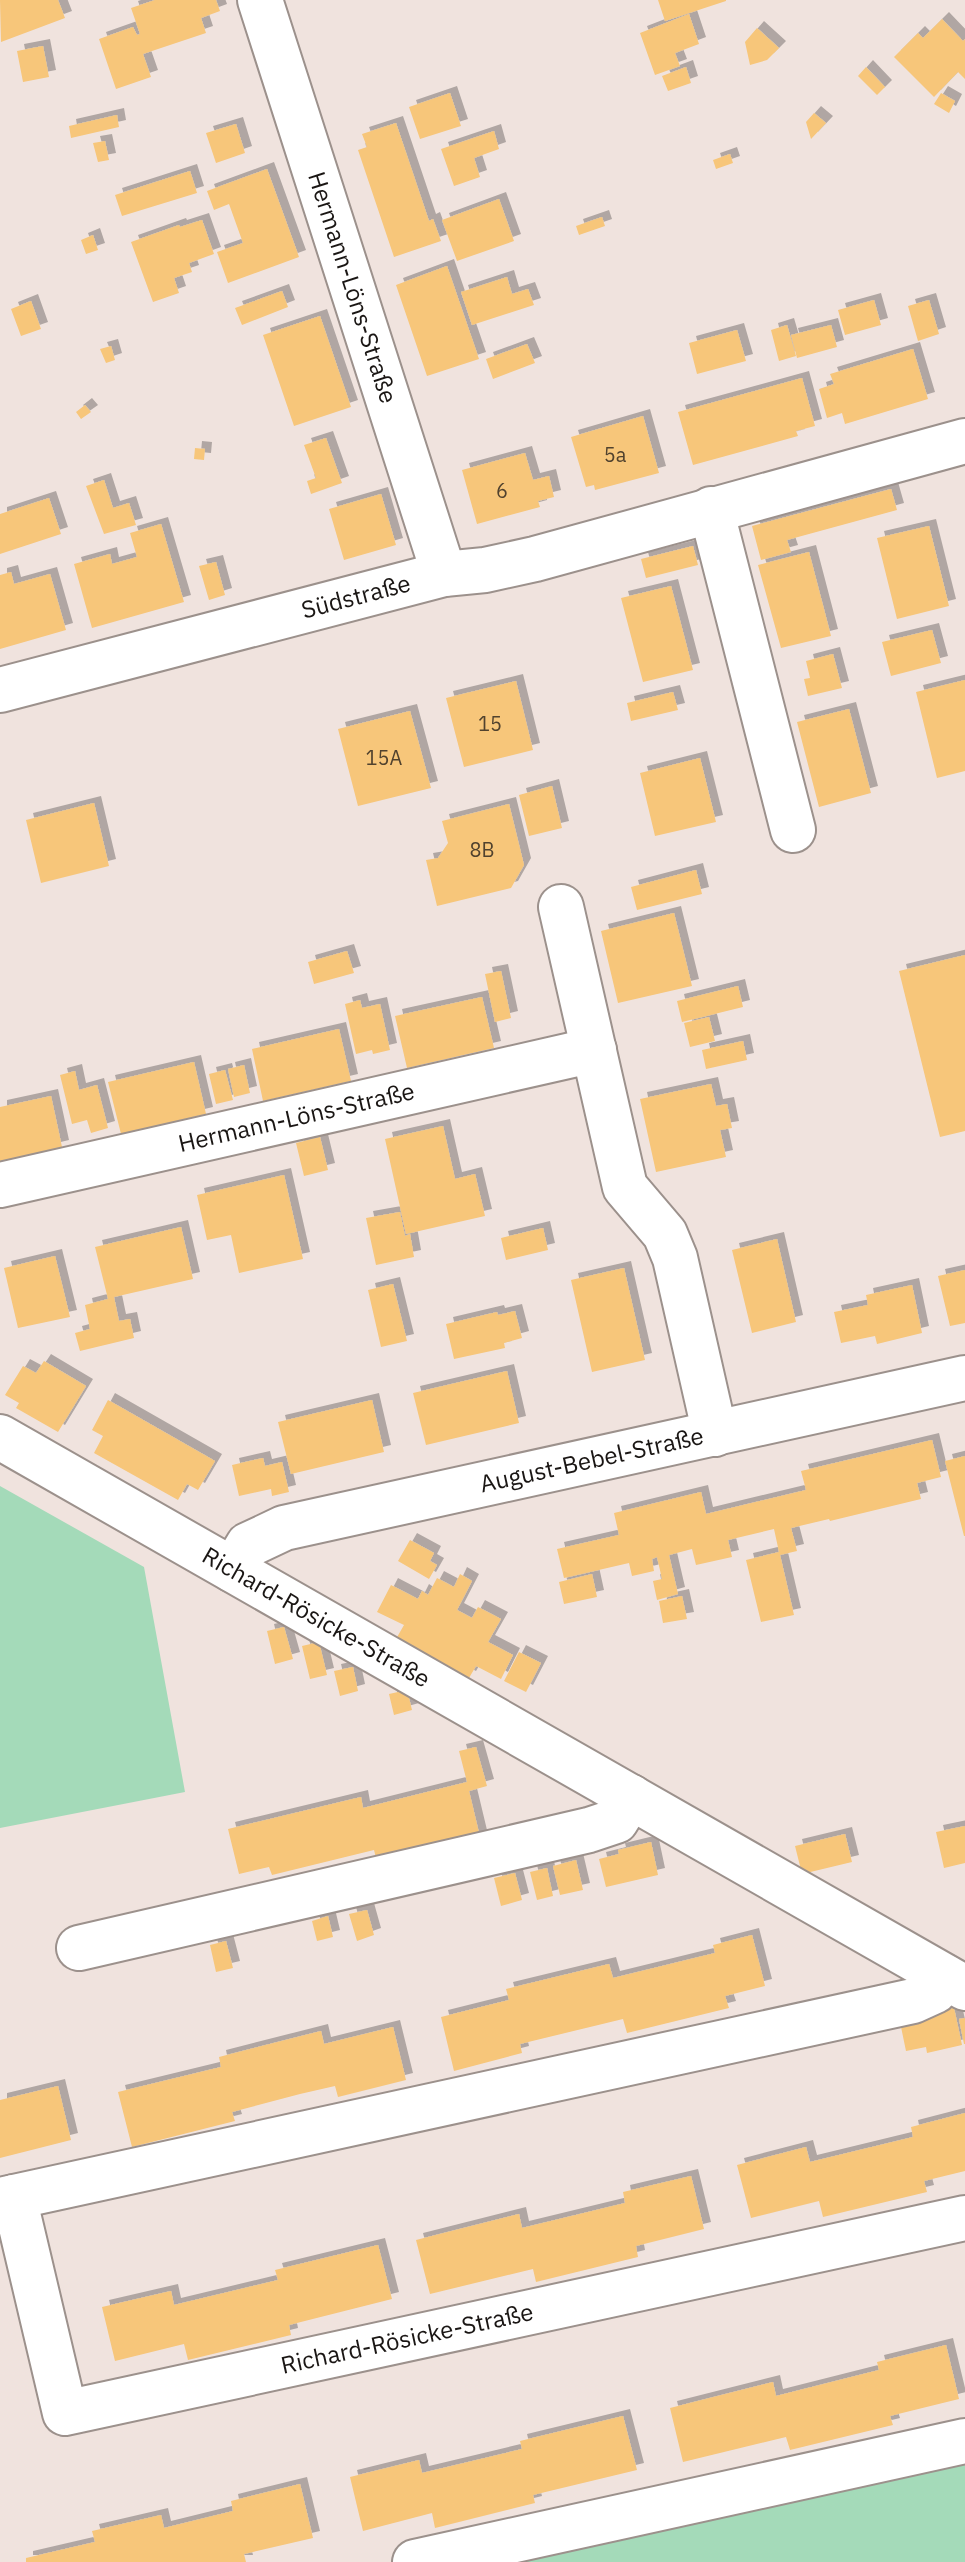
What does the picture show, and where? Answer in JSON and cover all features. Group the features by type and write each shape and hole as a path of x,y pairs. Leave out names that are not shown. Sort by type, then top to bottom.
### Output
{"street":[{"name":"Hermann-Löns-Straße","path":"260,0 444,574"},
{"name":"Südstraße","path":"0,690 444,574 485,570 535,559 965,441"},
{"path":"711,509 793,830"},
{"path":"561,907 625,1187 665,1234 675,1258 715,1434"},
{"name":"Hermann-Löns-Straße","path":"0,1185 594,1050"},
{"name":"August-Bebel-Straße","path":"233,1570 248,1545 284,1528 965,1378"},
{"name":"Richard-Rösicke-Straße","path":"0,1437 955,1982"},
{"path":"79,1948 589,1830 616,1821 631,1797"},
{"name":"Richard-Rösicke-Straße","path":"955,1982 913,2001 7,2198 65,2413 965,2218"},
{"path":"415,2562 965,2441"}],"green space":[{"path":"0,1486 144,1567 185,1792 0,1828"},
{"path":"965,2459 965,2562 485,2562"}],"building":[{"path":"0,0 58,0 65,18 1,42"},
{"path":"155,0 216,0 220,11 201,18 206,33 143,54 151,77 116,89 99,39 133,27 137,35 140,34 131,8"},
{"path":"658,0 726,0 726,1 665,21"},
{"path":"689,14 699,44 675,53 680,66 655,75 640,33"},
{"path":"942,19 963,41 965,39 965,79 958,72 934,97 894,57 918,33 923,38"},
{"path":"757,28 779,48 767,60 750,65 745,42"},
{"path":"43,46 49,77 23,82 17,51"},
{"path":"686,67 691,83 668,91 662,76"},
{"path":"866,67 885,87 877,95 858,76"},
{"path":"450,93 461,126 420,139 409,107"},
{"path":"941,93 955,101 949,113 934,104"},
{"path":"814,113 826,123 811,139 806,122"},
{"path":"117,115 119,127 71,138 69,126"},
{"path":"396,123 429,221 433,219 441,241 394,257 358,150 367,147 362,134"},
{"path":"236,124 245,153 216,163 206,133"},
{"path":"494,131 499,149 474,158 480,177 454,186 441,149"},
{"path":"105,141 109,160 98,162 93,143"},
{"path":"730,154 733,163 716,169 713,160"},
{"path":"267,169 299,257 228,283 217,252 243,243 229,204 214,210 207,191"},
{"path":"190,171 197,193 122,216 115,195"},
{"path":"499,199 514,241 457,261 442,220"},
{"path":"602,217 605,226 579,235 576,226"},
{"path":"202,220 214,254 189,263 192,272 174,278 179,293 153,302 131,242"},
{"path":"93,235 98,250 86,254 81,240"},
{"path":"447,266 479,359 427,376 396,285"},
{"path":"507,277 512,294 528,289 534,305 472,325 461,292"},
{"path":"282,291 288,307 242,325 235,308"},
{"path":"874,300 881,325 845,335 838,310"},
{"path":"929,300 939,334 918,341 908,306"},
{"path":"31,301 41,329 21,336 11,309"},
{"path":"320,316 351,407 294,426 263,335"},
{"path":"787,325 796,356 779,361 771,330"},
{"path":"831,325 837,347 797,358 791,335"},
{"path":"737,330 746,361 697,374 689,343"},
{"path":"527,344 535,363 493,379 486,359"},
{"path":"111,346 115,360 106,363 100,349"},
{"path":"913,349 928,399 845,424 842,413 827,418 819,389 834,384 830,374"},
{"path":"802,378 815,426 796,431 798,436 693,465 678,412"},
{"path":"85,405 91,412 81,419 76,412"},
{"path":"643,416 659,473 595,490 594,485 586,487 571,437"},
{"path":"326,438 342,483 311,494 307,481 316,478 304,445"},
{"path":"195,448 205,449 204,460 194,459"},
{"path":"525,453 533,480 549,476 554,497 538,501 540,507 477,524 462,470"},
{"path":"104,480 113,508 129,503 136,525 104,534 86,486"},
{"path":"891,489 897,510 787,540 791,552 761,560 752,526"},
{"path":"381,494 396,545 344,560 329,509"},
{"path":"49,498 61,534 0,554 0,514"},
{"path":"161,524 184,602 92,628 74,564 110,554 112,564 137,557 130,533"},
{"path":"929,526 949,606 897,619 877,538"},
{"path":"693,546 698,565 646,578 641,559"},
{"path":"809,552 831,636 781,648 758,565"},
{"path":"216,562 225,595 209,600 199,566"},
{"path":"11,572 14,584 50,574 66,630 0,649 0,575"},
{"path":"671,586 693,670 643,682 621,598"},
{"path":"932,630 941,663 891,676 882,642"},
{"path":"833,654 842,688 808,696 804,679 810,678 806,661"},
{"path":"965,680 965,771 937,778 916,692"},
{"path":"516,681 533,750 464,767 446,698"},
{"path":"673,692 678,710 631,721 627,703"},
{"path":"849,709 871,793 819,807 797,722"},
{"path":"410,711 431,788 358,806 338,729"},
{"path":"700,758 716,822 655,836 640,773"},
{"path":"552,786 562,828 529,836 519,795"},
{"path":"94,803 109,866 41,883 26,820"},
{"path":"509,804 524,865 511,888 437,906 426,860 438,858 448,843 442,821"},
{"path":"696,870 702,894 637,910 631,887"},
{"path":"674,913 692,986 618,1003 601,931"},
{"path":"347,951 354,973 314,984 308,962"},
{"path":"965,955 965,1131 940,1137 899,971"},
{"path":"501,971 511,1018 495,1022 485,974"},
{"path":"738,986 743,1007 682,1022 677,1001"},
{"path":"482,997 494,1048 407,1068 395,1016"},
{"path":"360,1000 362,1008 380,1004 390,1050 356,1054 345,1004"},
{"path":"709,1017 715,1041 690,1047 684,1023"},
{"path":"339,1029 351,1081 263,1101 252,1049"},
{"path":"743,1041 747,1060 706,1069 702,1050"},
{"path":"194,1062 206,1114 121,1134 108,1082"},
{"path":"244,1065 250,1093 234,1097 228,1069"},
{"path":"225,1070 233,1100 216,1104 209,1074"},
{"path":"75,1071 79,1090 97,1085 108,1128 91,1133 87,1120 72,1124 60,1075"},
{"path":"711,1084 716,1106 727,1104 732,1128 720,1130 726,1157 656,1172 640,1099"},
{"path":"51,1096 62,1147 0,1162 0,1107"},
{"path":"443,1126 455,1179 475,1174 485,1216 406,1234 385,1139"},
{"path":"320,1137 328,1170 304,1176 296,1143"},
{"path":"284,1175 303,1259 239,1273 231,1235 207,1240 197,1195"},
{"path":"400,1212 405,1236 410,1234 414,1257 376,1265 366,1218"},
{"path":"181,1227 193,1279 114,1297 119,1321 130,1319 134,1338 80,1351 75,1333 90,1329 85,1305 108,1299 95,1247"},
{"path":"543,1228 548,1250 506,1260 501,1238"},
{"path":"777,1239 796,1322 752,1333 732,1250"},
{"path":"55,1256 70,1317 18,1328 4,1268"},
{"path":"624,1268 645,1360 592,1372 571,1280"},
{"path":"965,1270 965,1323 950,1326 938,1276"},
{"path":"393,1284 407,1341 381,1347 368,1290"},
{"path":"912,1285 922,1333 877,1344 875,1336 841,1343 834,1312 868,1305 866,1295"},
{"path":"515,1311 522,1338 504,1343 505,1348 454,1359 446,1324"},
{"path":"44,1361 86,1386 58,1432 16,1408 19,1403 5,1395 23,1366 36,1373"},
{"path":"507,1371 519,1423 426,1445 413,1393"},
{"path":"108,1400 215,1461 198,1490 187,1484 178,1500 94,1453 103,1436 92,1430"},
{"path":"372,1400 384,1452 291,1474 278,1422"},
{"path":"932,1440 941,1477 917,1483 921,1499 791,1528 797,1551 780,1555 794,1615 761,1622 746,1560 779,1552 774,1529 728,1540 732,1557 696,1565 692,1549 669,1555 678,1594 657,1600 653,1581 662,1579 657,1557 652,1559 654,1571 632,1576 629,1563 564,1578 557,1549 619,1535 614,1513 701,1492 706,1514 806,1490 801,1471"},
{"path":"965,1456 965,1536 964,1536 945,1461"},
{"path":"263,1458 265,1466 282,1462 289,1492 272,1496 271,1489 239,1496 232,1465"},
{"path":"410,1540 434,1553 430,1561 437,1565 429,1579 398,1561"},
{"path":"460,1574 472,1581 457,1610 472,1618 478,1607 501,1619 488,1642 513,1655 501,1679 476,1666 469,1678 396,1639 404,1625 377,1612 391,1585 418,1599 422,1591 428,1595 437,1578 454,1587"},
{"path":"592,1574 597,1597 564,1604 559,1582"},
{"path":"682,1596 687,1619 663,1623 659,1601"},
{"path":"284,1627 293,1659 275,1664 267,1631"},
{"path":"319,1642 327,1675 310,1679 302,1646"},
{"path":"519,1652 541,1663 526,1692 504,1681"},
{"path":"353,1667 358,1691 340,1696 334,1671"},
{"path":"407,1690 412,1710 394,1715 389,1694"},
{"path":"476,1747 487,1786 469,1791 480,1837 377,1862 374,1850 272,1875 269,1867 239,1874 228,1829 361,1797 363,1808 467,1782 459,1751"},
{"path":"965,1826 965,1863 944,1868 936,1832"},
{"path":"845,1834 852,1862 802,1874 795,1846"},
{"path":"651,1842 658,1875 606,1887 599,1859 619,1854 618,1850"},
{"path":"576,1860 583,1890 560,1895 553,1866"},
{"path":"547,1868 553,1896 537,1900 530,1872"},
{"path":"515,1873 522,1900 501,1906 494,1878"},
{"path":"367,1910 374,1935 357,1941 349,1914"},
{"path":"328,1916 333,1937 317,1941 312,1921"},
{"path":"752,1935 765,1986 725,1996 729,2008 627,2033 623,2019 520,2044 522,2053 454,2071 441,2017 509,2000 506,1989 609,1964 613,1978 715,1953 713,1945"},
{"path":"226,1941 233,1968 216,1972 210,1945"},
{"path":"954,2008 962,2045 927,2053 926,2047 906,2051 900,2022"},
{"path":"965,2018 965,2044 964,2044 959,2019"},
{"path":"393,2027 406,2080 338,2097 335,2086 300,2094 232,2112 235,2121 132,2147 118,2092 221,2067 219,2057 321,2031 324,2044"},
{"path":"58,2086 71,2140 0,2158 0,2100"},
{"path":"965,2113 965,2171 924,2181 927,2192 823,2217 819,2201 751,2218 737,2165 806,2147 810,2162 913,2137 911,2127"},
{"path":"691,2176 704,2229 636,2246 638,2257 536,2282 533,2269 430,2294 416,2240 519,2214 522,2228 625,2203 623,2192"},
{"path":"378,2245 392,2299 289,2325 291,2335 188,2360 184,2344 115,2361 102,2307 171,2291 174,2305 278,2280 275,2270"},
{"path":"946,2345 959,2399 890,2416 893,2425 790,2450 786,2437 683,2462 670,2408 773,2382 776,2396 879,2370 877,2362"},
{"path":"623,2416 637,2470 533,2495 535,2503 435,2528 432,2513 363,2531 350,2477 419,2460 422,2473 522,2449 520,2441"},
{"path":"300,2484 313,2538 244,2554 246,2562 26,2562 26,2558 95,2542 92,2531 161,2515 164,2528 233,2511 231,2501"}]}
